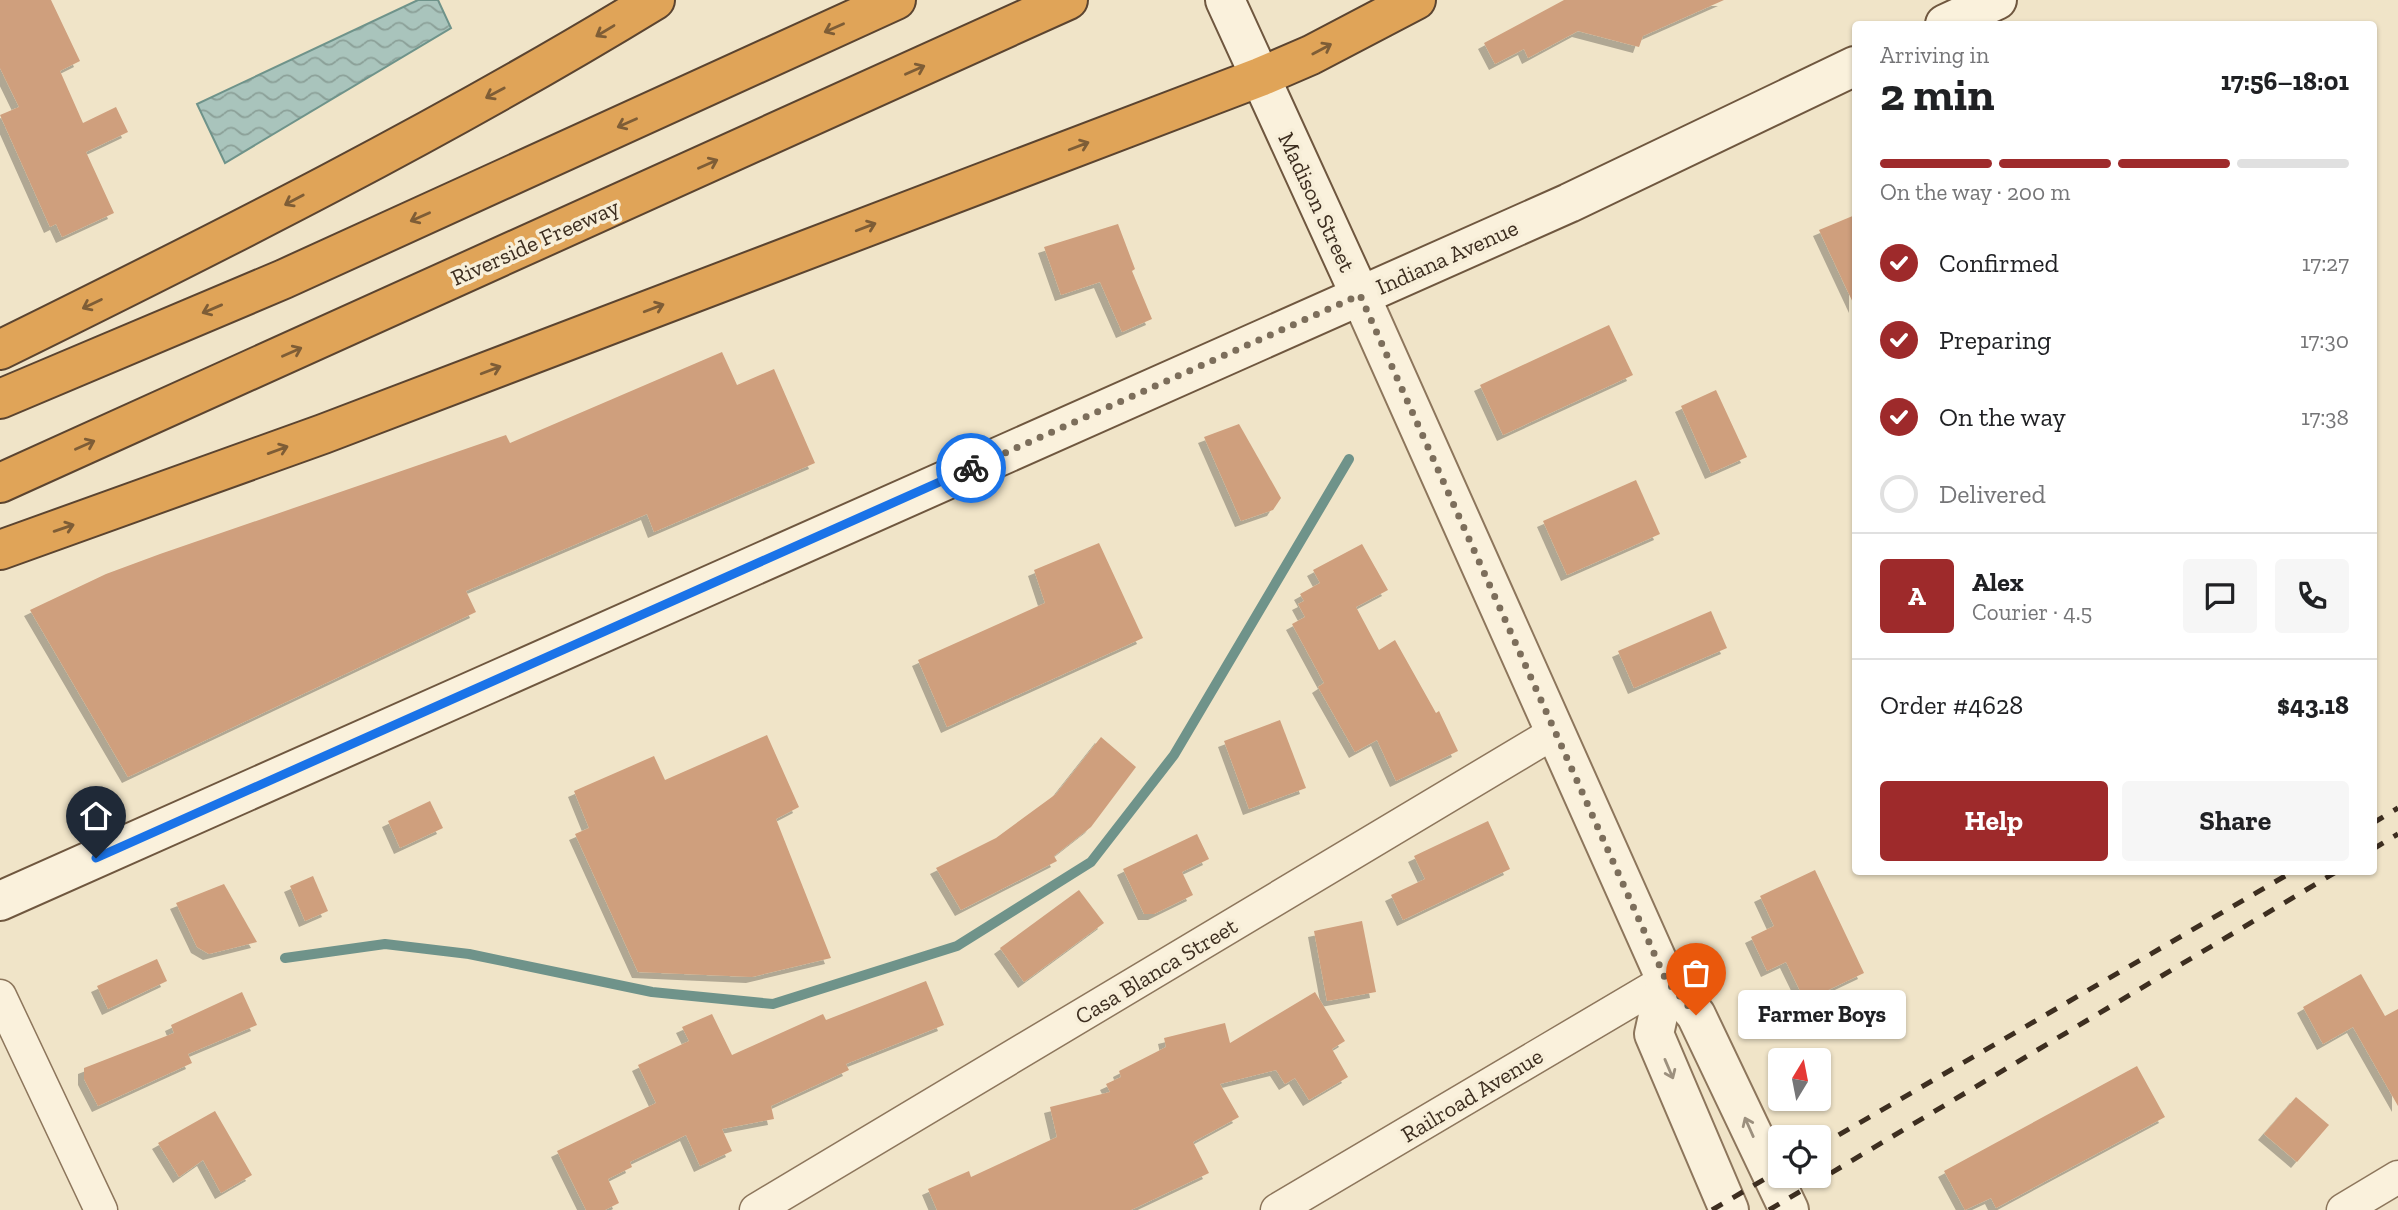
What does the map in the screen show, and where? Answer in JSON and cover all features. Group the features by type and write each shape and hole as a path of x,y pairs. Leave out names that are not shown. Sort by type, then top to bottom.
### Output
{"highway":[{"path":"0,350 153,274 555,61 655,0"},
{"path":"0,399 284,279 896,0"},
{"name":"Riverside Freeway","path":"0,483 1068,0"},
{"path":"0,550 323,435 1260,77 1311,55 1416,0"}],"main road":[{"name":"Madison Street","path":"1224,0 1360,295 1666,980 1696,1015 1789,1210"},
{"path":"1952,21 1997,0"},
{"name":"Indiana Avenue","path":"0,901 1569,203 1852,67"},
{"path":"1666,980 1654,1034 1729,1210"}],"street":[{"name":"Casa Blanca Street","path":"756,1210 1555,732"},
{"name":"Railroad Avenue","path":"1278,1210 1666,980"},
{"path":"0,996 101,1210"},
{"path":"2343,1210 2398,1177"}],"water":[{"path":"418,0 438,0 451,28 225,163 197,104"}],"building":[{"path":"0,0 51,0 80,61 60,71 83,123 116,107 128,132 86,152 114,213 62,237 56,224 50,227 0,115 19,107 0,68"},
{"path":"1564,0 1724,0 1643,36 1639,47 1578,31 1528,58 1524,49 1495,64 1484,43"},
{"path":"1852,216 1852,301 1819,230"},
{"path":"1118,224 1135,269 1132,271 1152,319 1122,332 1100,282 1061,295 1044,247"},
{"path":"1609,325 1633,375 1503,435 1480,385"},
{"path":"722,352 737,385 774,369 815,463 654,532 647,514 466,591 476,612 128,777 30,610 106,574 160,554 506,435 510,443"},
{"path":"1716,390 1747,457 1711,473 1681,406"},
{"path":"1239,424 1281,498 1273,510 1241,521 1204,437"},
{"path":"1636,480 1660,534 1567,575 1543,521"},
{"path":"1099,543 1143,638 947,727 918,660 1045,603 1034,570"},
{"path":"1362,544 1388,590 1356,607 1379,650 1395,640 1436,713 1439,711 1458,751 1396,781 1377,740 1355,752 1318,687 1324,683 1292,624 1305,617 1298,604 1304,601 1300,594 1320,583 1313,570"},
{"path":"1711,611 1727,648 1634,688 1618,651"},
{"path":"1280,720 1306,788 1249,809 1224,741"},
{"path":"767,735 799,807 776,819 831,958 752,977 638,972 575,834 589,828 574,791 654,756 665,780"},
{"path":"1101,737 1136,767 1091,827 1054,856 1057,861 961,910 936,868 996,838 1056,794"},
{"path":"430,801 443,828 400,848 388,821"},
{"path":"1488,821 1510,869 1403,920 1391,895 1425,879 1414,856"},
{"path":"1197,834 1209,859 1182,872 1193,895 1154,914 1144,914 1123,869"},
{"path":"1815,870 1864,973 1805,1001 1786,962 1767,971 1751,937 1774,926 1760,896"},
{"path":"313,876 328,911 305,921 290,886"},
{"path":"224,884 257,942 209,954 197,947 176,903"},
{"path":"1079,890 1104,923 1024,982 1000,948"},
{"path":"1362,921 1376,992 1327,1001 1314,931"},
{"path":"157,959 167,981 108,1009 97,986"},
{"path":"2361,974 2385,1016 2398,1009 2398,1106 2353,1027 2323,1044 2303,1007"},
{"path":"926,981 944,1025 846,1064 849,1070 771,1106 774,1119 722,1129 732,1151 700,1166 686,1135 630,1162 632,1167 608,1179 619,1203 605,1210 586,1210 557,1151 656,1103 638,1065 689,1041 682,1027 712,1014 732,1055 823,1014 826,1020"},
{"path":"242,992 257,1025 188,1054 192,1063 98,1106 84,1079 84,1068 174,1033 171,1025"},
{"path":"1315,992 1345,1041 1332,1049 1348,1077 1309,1100 1295,1078 1285,1084 1276,1070 1220,1084 1239,1117 1193,1142 1209,1173 1131,1210 937,1210 928,1189 969,1171 971,1177 1057,1137 1050,1107 1110,1092 1106,1084 1121,1077 1119,1071 1166,1047 1164,1038 1225,1023 1230,1043"},
{"path":"2137,1066 2165,1117 1996,1208 1991,1198 1965,1210 1944,1171"},
{"path":"2296,1097 2329,1125 2297,1162 2264,1134"},
{"path":"215,1111 252,1175 221,1193 203,1160 179,1177 158,1143"}],"waterway":[{"path":"285,958 385,944 469,954 652,992 773,1004 957,946 1091,862 1174,755 1349,459"}],"railway":[{"path":"2377,821 2398,808"},
{"path":"2377,847 2398,834"},
{"path":"1831,1139 2287,875"},
{"path":"1769,1210 2331,875"},
{"path":"1712,1210 1768,1177"}],"way so far":[{"path":"971,468 1360,295 1666,980 1696,1015"}],"place":[{"name":"Farmer Boys","path":"1696,1015"}],"route":[{"path":"96,858 971,468"}]}
